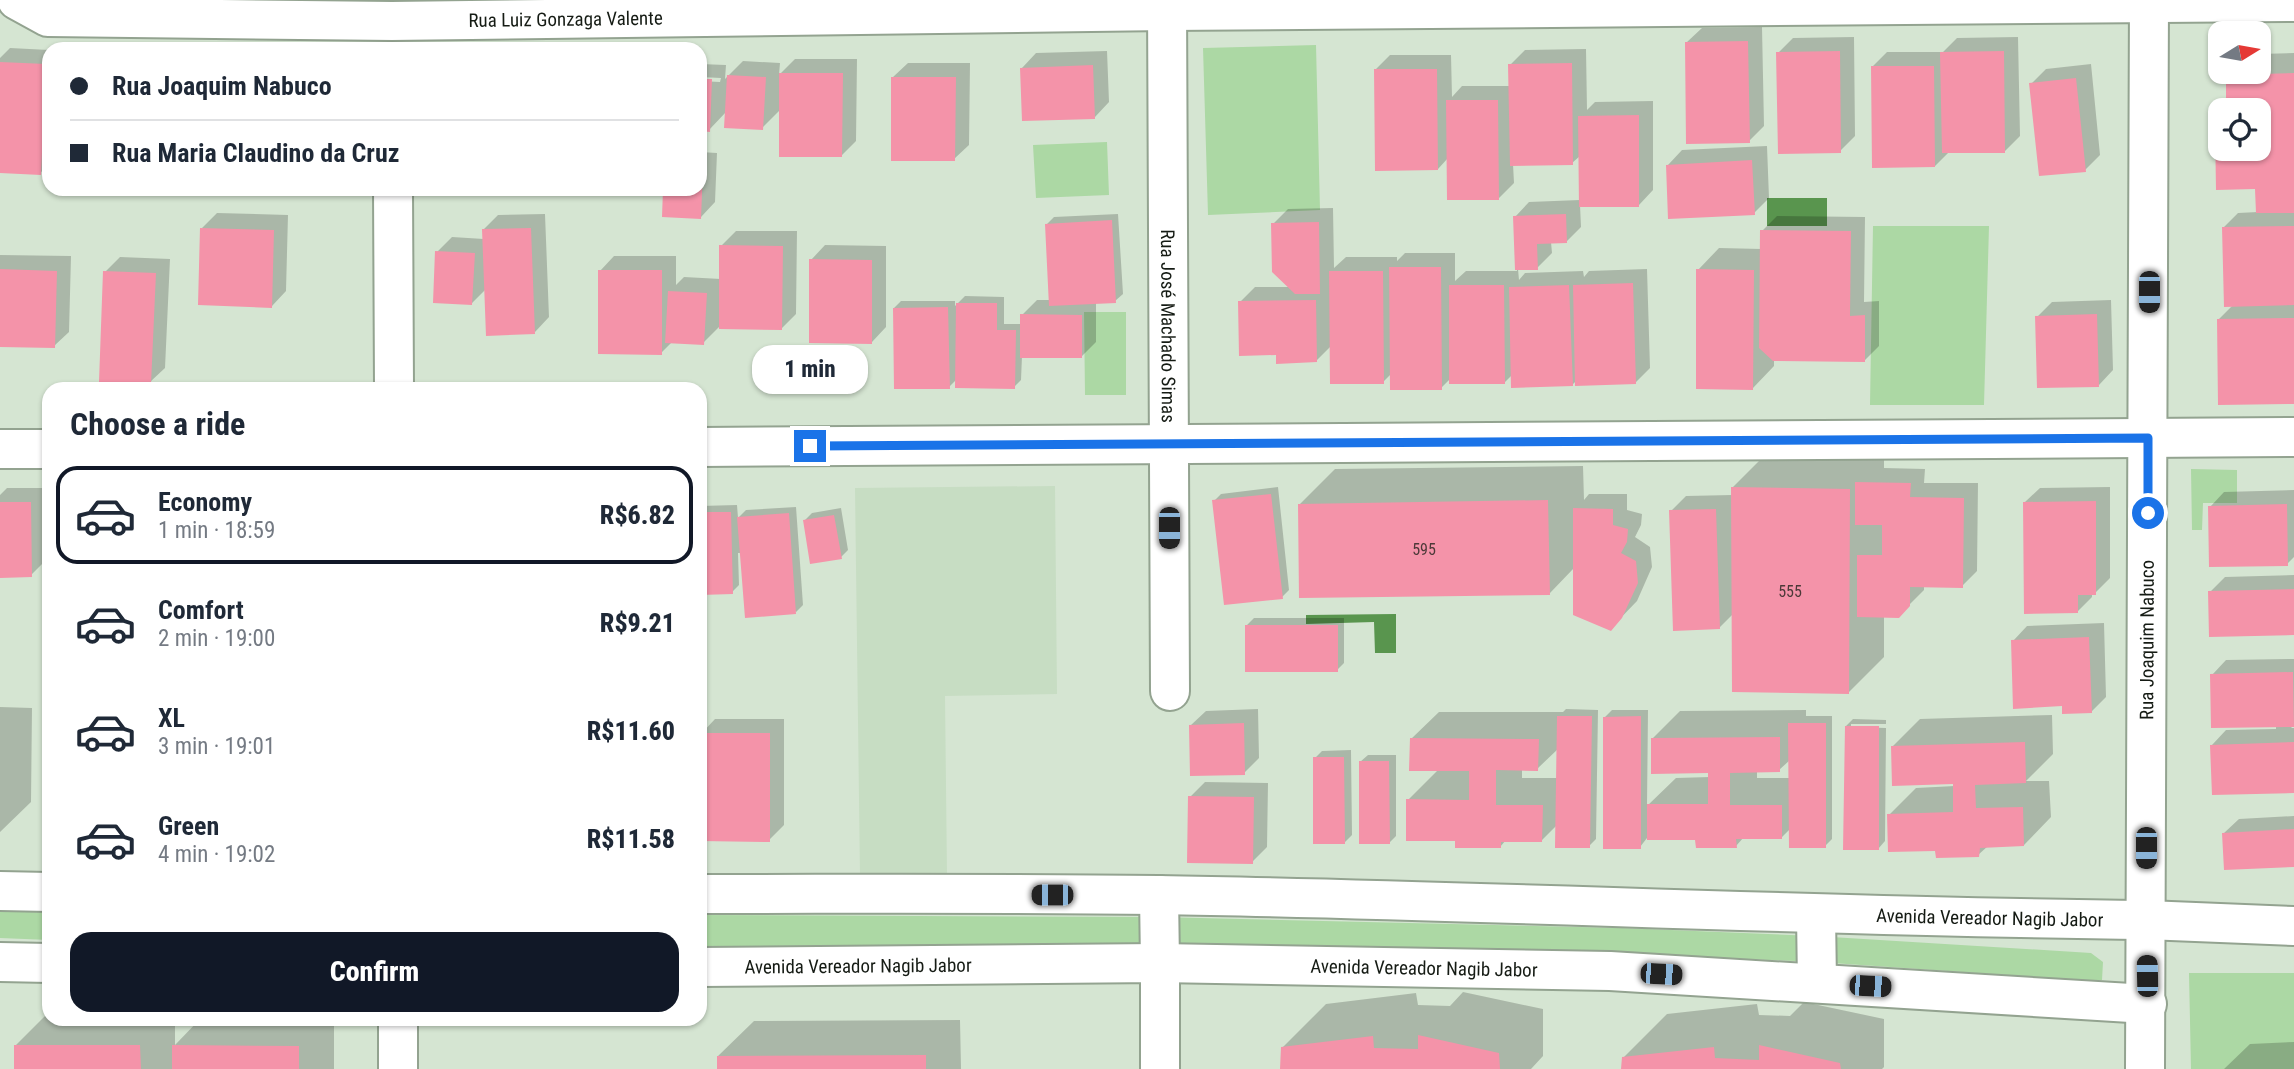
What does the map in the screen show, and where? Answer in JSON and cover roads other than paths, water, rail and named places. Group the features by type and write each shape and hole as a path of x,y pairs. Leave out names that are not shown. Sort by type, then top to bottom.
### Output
{"street":[{"name":"Rua Luiz Gonzaga Valente","path":"17,0 48,17 393,23 1167,6 2294,2"},
{"name":"Rua Joaquim Nabuco","path":"2145,1069 2150,1"},
{"name":"Rua José Machado Simas","path":"1167,6 1170,691"},
{"path":"393,196 394,382"},
{"path":"707,447 2294,437"},
{"path":"0,450 42,449"},
{"path":"0,891 42,892"},
{"name":"Avenida Vereador Nagib Jabor","path":"707,894 1159,895 2294,926"},
{"path":"1159,895 1160,1069"},
{"path":"1816,915 1817,983"},
{"path":"0,962 42,963"},
{"name":"Avenida Vereador Nagib Jabor","path":"707,967 1160,963 1610,971 2147,1004"},
{"path":"398,1026 398,1069"}]}
